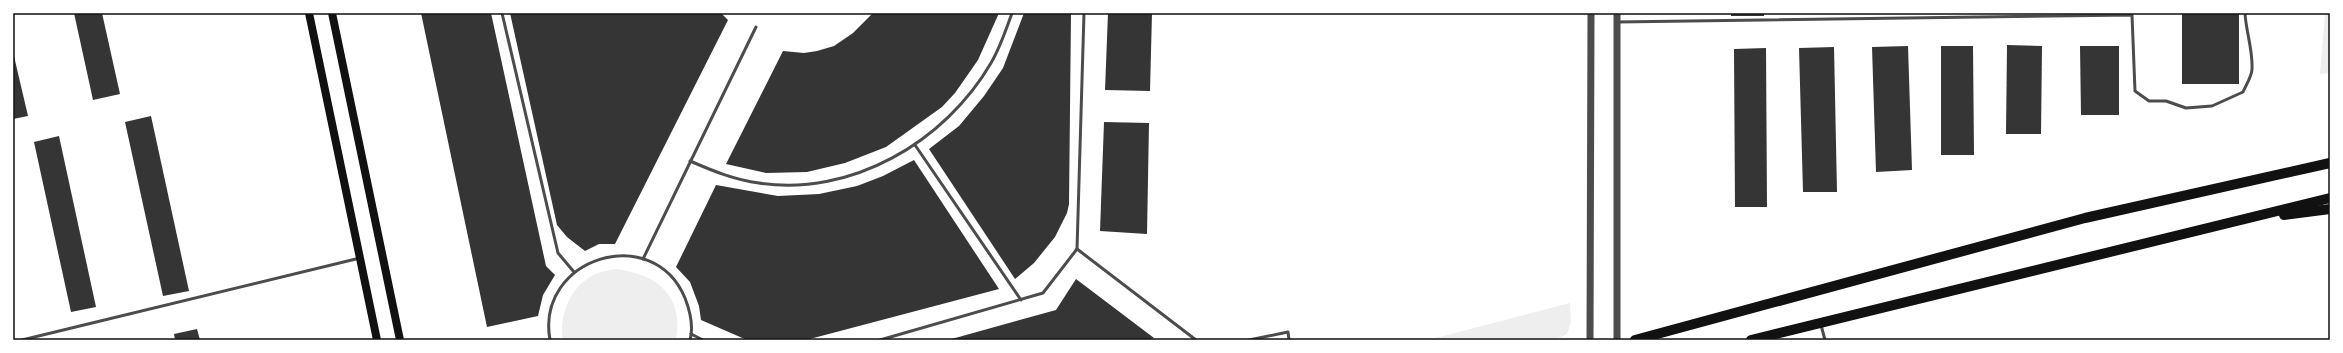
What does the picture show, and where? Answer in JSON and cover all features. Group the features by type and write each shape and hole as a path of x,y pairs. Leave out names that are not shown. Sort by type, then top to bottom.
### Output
{"main road":[{"path":"309,13 377,340"},
{"path":"332,13 400,340"},
{"path":"1635,340 2085,218 2330,163"},
{"path":"1751,340 2330,198"},
{"path":"2225,223 2330,209"}],"street":[{"path":"1590,340 1591,13"},
{"path":"1616,13 1617,340"}],"lane":[{"path":"502,13 558,253 574,272"},
{"path":"690,161 722,175 741,180 788,186 813,183 862,172 915,145 960,105 977,85 992,63 1012,13"},
{"path":"880,340 1043,293 1077,249 1084,13"},
{"path":"1616,22 2132,15 2135,91 2149,101 2166,101 2186,108 2212,106 2244,92 2253,70 2250,46 2246,34 2245,13"},
{"path":"643,259 756,27"},
{"path":"915,145 1021,300"},
{"path":"1077,249 1196,340"},
{"path":"550,340 550,314 558,291 574,272 595,260 619,255 643,259 664,270 681,289 690,311 690,340"},
{"path":"22,340 360,258"},
{"path":"1820,323 1825,340"},
{"path":"1249,340 1288,332 1289,340"},
{"path":"691,334 703,340"}],"shaded area":[{"path":"2325,13 2330,13 2330,73 2320,74"},
{"path":"616,269 644,276 655,282 664,290 676,311 676,340 563,340 562,330 565,310 574,292 581,284 598,273"},
{"path":"1570,303 1571,322 1567,334 1554,340 1428,340"}],"building":[{"path":"74,13 102,13 120,94 93,100"},
{"path":"421,13 491,13 546,266 555,275 543,295 538,316 487,327"},
{"path":"510,13 721,13 728,20 615,244 599,244 585,251 567,237 557,225"},
{"path":"873,13 999,13 978,60 955,93 942,107 886,147 845,163 807,172 766,173 726,164 783,51 804,53 834,46 853,33"},
{"path":"1024,13 1071,13 1069,204 1067,213 1055,237 1034,263 1015,279 929,149 959,126 984,96 1003,68"},
{"path":"1108,13 1152,13 1150,91 1105,90"},
{"path":"1731,13 1764,13 1764,16 1731,16"},
{"path":"2182,13 2239,13 2239,84 2182,84"},
{"path":"2007,45 2042,46 2041,134 2006,134"},
{"path":"1908,46 1912,170 1876,172 1872,47"},
{"path":"1941,46 1973,46 1974,155 1941,155"},
{"path":"2080,46 2119,46 2119,115 2081,115"},
{"path":"1834,47 1837,192 1803,192 1799,48"},
{"path":"1766,48 1767,207 1735,207 1734,49"},
{"path":"13,52 28,116 13,119"},
{"path":"151,116 189,291 163,296 125,122"},
{"path":"1104,122 1149,123 1147,234 1100,231"},
{"path":"59,136 96,307 71,312 34,142"},
{"path":"914,160 999,289 806,340 747,340 701,320 699,306 690,282 676,267 716,185 778,196 819,194 857,186 883,176"},
{"path":"1076,279 1154,338 1147,340 948,340 1056,310"},
{"path":"197,329 200,340 175,340 174,334"}]}
